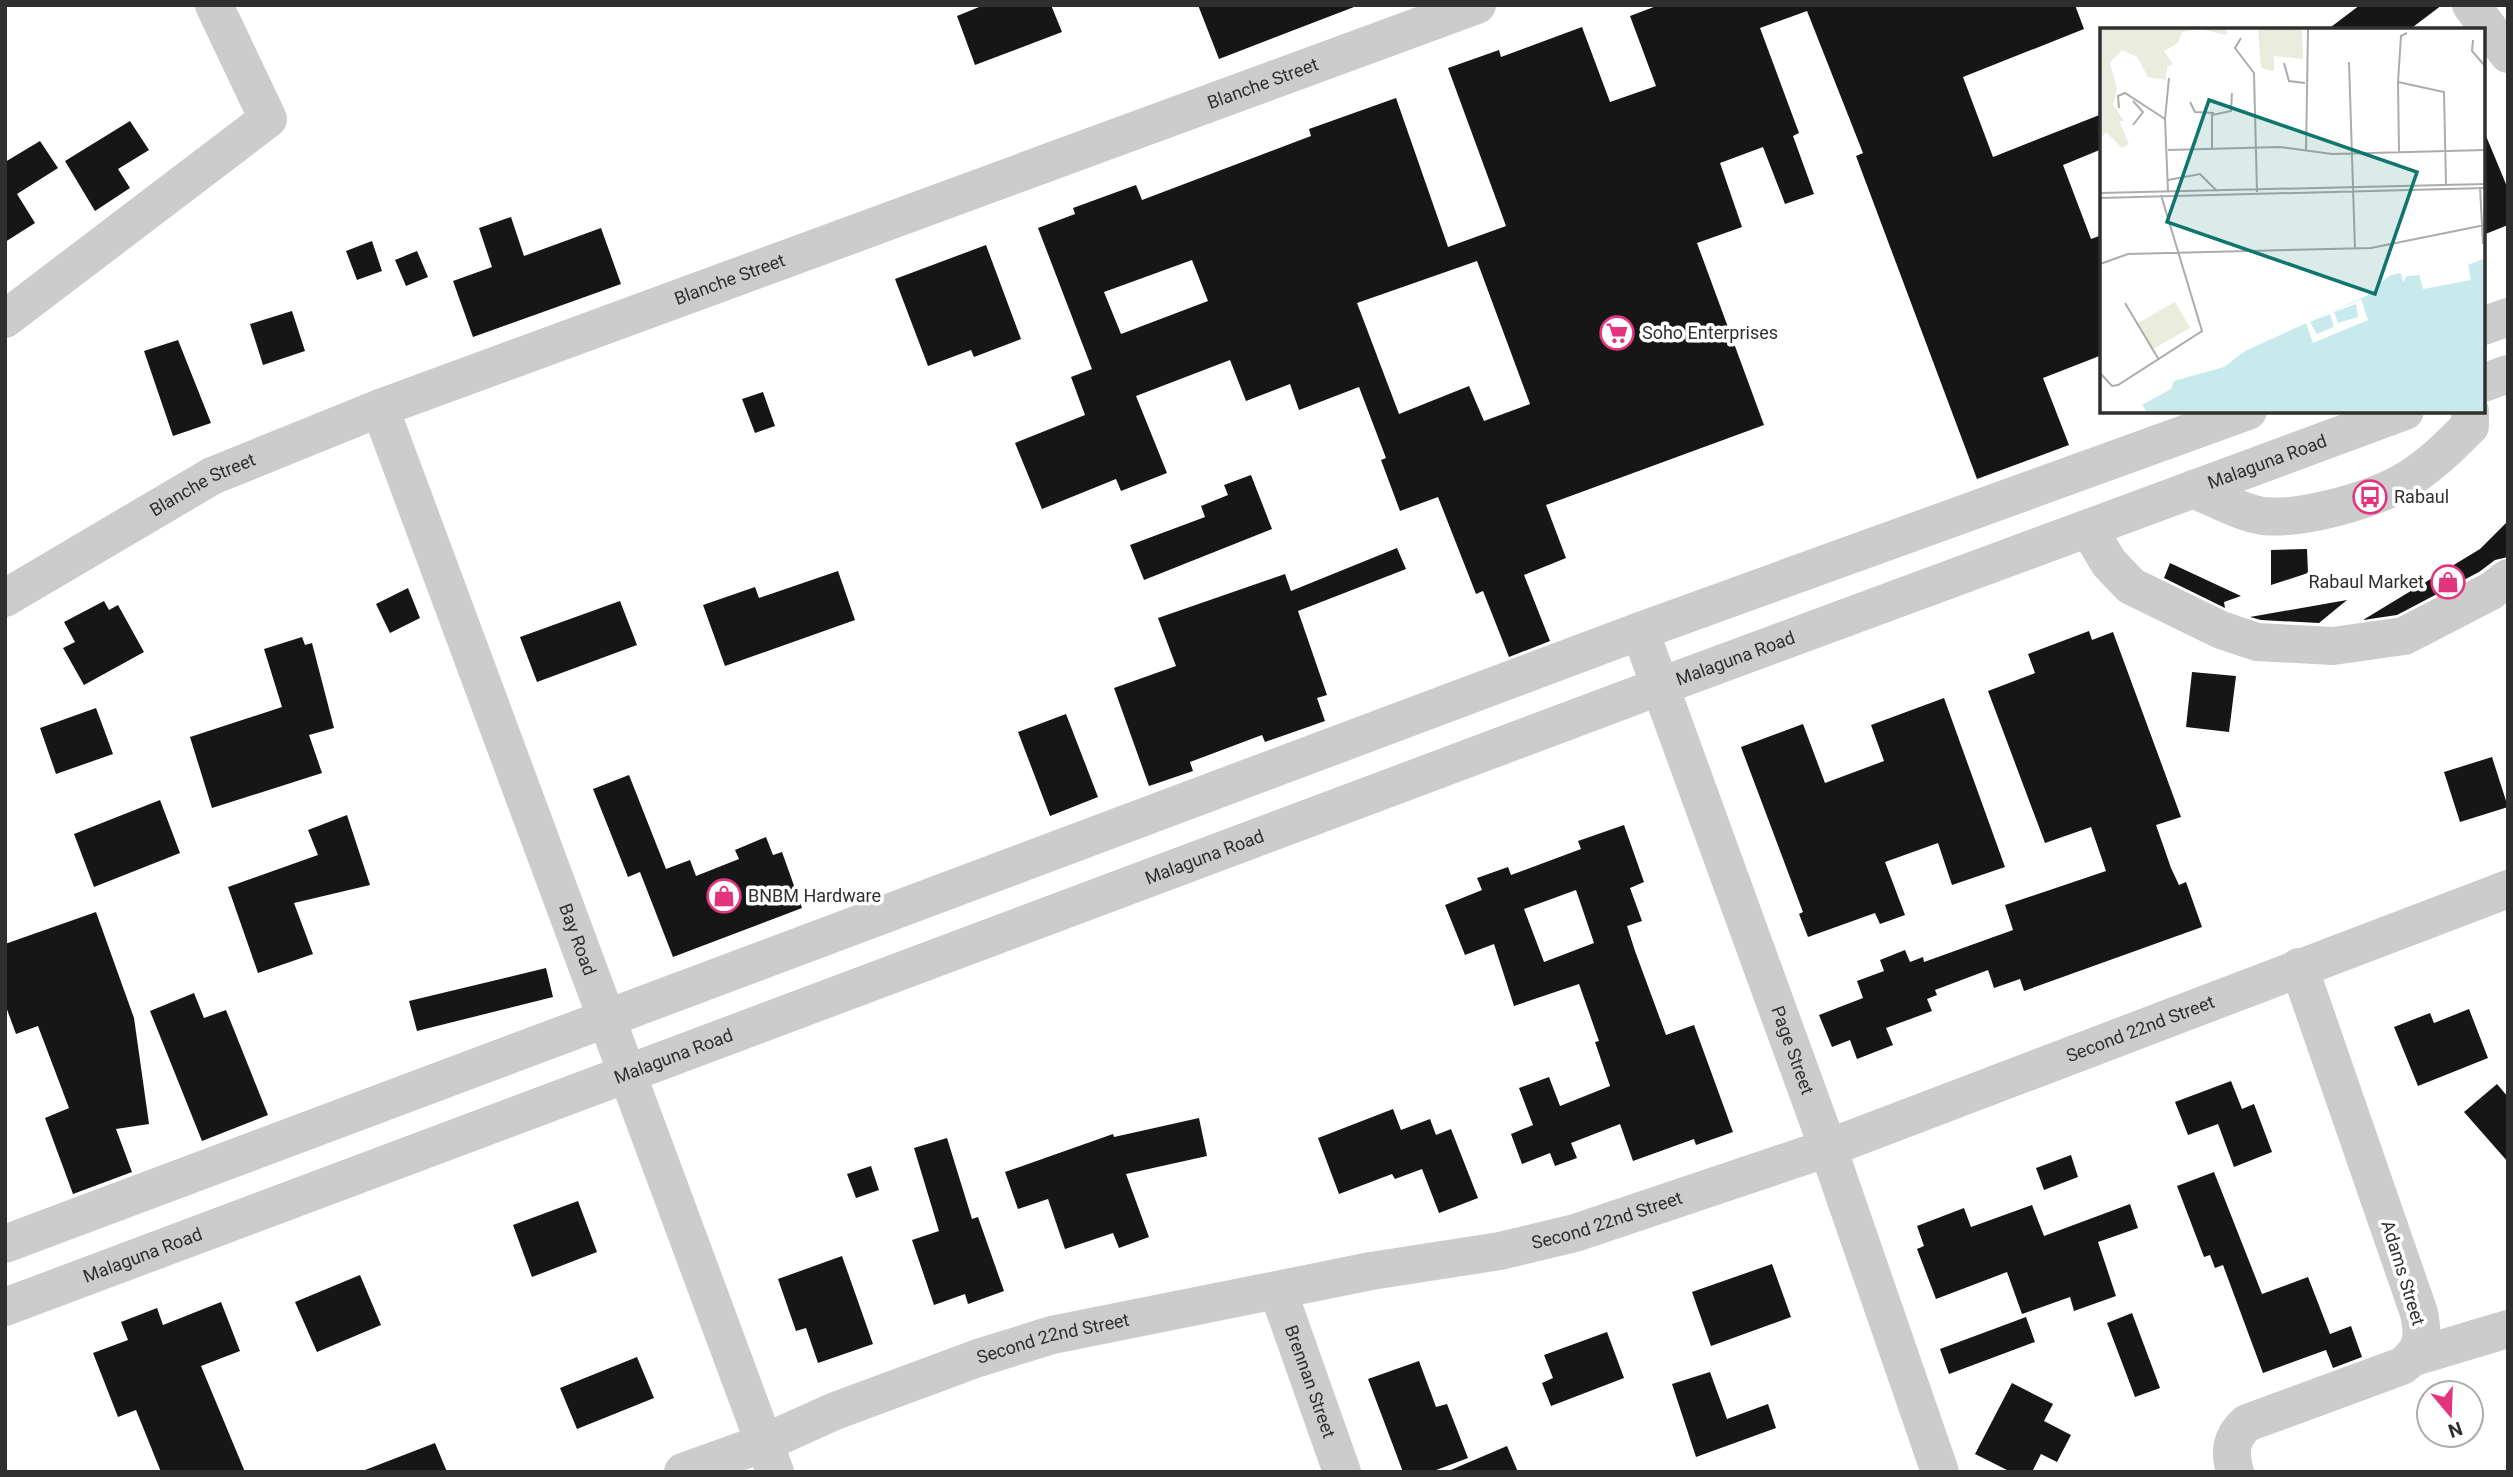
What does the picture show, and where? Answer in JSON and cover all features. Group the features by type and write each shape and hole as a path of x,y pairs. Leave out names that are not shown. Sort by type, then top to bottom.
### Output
{"street":[{"path":"5,320 268,119 214,5"},
{"name":"Blanche Street","path":"5,598 212,476 380,408 1476,5"},
{"path":"2471,5 2508,54"},
{"path":"2485,325 2508,317"},
{"path":"2485,382 2508,374"},
{"name":"Bay Road","path":"380,408 769,1458"},
{"path":"5,1244 1640,631 2242,413"},
{"name":"Malaguna Road","path":"5,1307 1661,686 2400,413"},
{"path":"2193,489 2262,516 2313,512 2367,497 2411,478 2439,457 2470,426 2470,413"},
{"path":"2088,528 2109,563 2131,586 2221,630 2256,642 2333,646 2404,636 2491,592 2508,578"},
{"name":"Page Street","path":"1640,631 1828,1147 1940,1472"},
{"name":"Second 22nd Street","path":"683,1472 769,1458 835,1411 1019,1344 1052,1335 1371,1271 1540,1243 1828,1147 2508,889"},
{"name":"Adams Street","path":"2299,967 2419,1313 2422,1341 2414,1357"},
{"name":"Brennan Street","path":"1278,1290 1342,1472"},
{"path":"2235,1472 2231,1448 2234,1438 2247,1423 2402,1366 2414,1357 2508,1329"}],"building":[{"path":"984,5 1051,5 1062,32 975,65 957,16"},
{"path":"1198,5 1354,5 1354,7 1219,59"},
{"path":"1659,5 2075,5 2084,29 1963,77 1993,157 2100,115 2100,150 2063,165 2091,239 2100,236 2100,356 2043,378 2069,445 1977,479 1856,156 1863,153 1807,11 1760,28 1799,133 1793,136 1814,194 1785,204 1763,147 1720,163 1742,227 1697,243 1764,425 1546,505 1566,558 1524,575 1550,641 1509,657 1483,591 1476,594 1438,497 1400,511 1381,460 1386,458 1359,387 1299,410 1290,384 1246,401 1230,360 1136,396 1167,473 1121,491 1116,479 1042,509 1015,443 1085,415 1071,377 1092,369 1038,228 1075,214 1073,208 1136,185 1142,200 1311,136 1309,129 1396,98 1448,247 1506,226 1448,68 1499,50 1501,57 1582,27 1610,102 1656,86 1630,16","holes":["1192,260 1208,301 1121,334 1104,292","1477,261 1530,404 1484,421 1469,386 1399,414 1357,303"]},
{"path":"2360,5 2442,5 2412,28 2330,28"},
{"path":"130,121 149,150 118,169 130,188 95,211 65,161"},
{"path":"2485,133 2508,189 2508,225 2485,234"},
{"path":"40,141 58,168 17,194 35,223 5,242 5,162"},
{"path":"511,217 524,256 601,228 621,284 473,337 453,281 492,267 479,228"},
{"path":"372,241 382,271 357,280 346,251"},
{"path":"986,245 1021,339 974,357 971,350 928,366 895,279"},
{"path":"417,251 428,277 406,286 395,260"},
{"path":"292,311 305,351 263,365 250,324"},
{"path":"178,340 211,423 173,436 144,351"},
{"path":"763,392 775,426 755,433 742,399"},
{"path":"1251,475 1272,529 1144,580 1130,545 1205,517 1201,506 1228,495 1224,485"},
{"path":"2508,521 2508,557 2495,560 2479,572 2397,615 2363,620 2480,549"},
{"path":"1397,548 1406,569 1298,611 1327,695 1317,698 1325,721 1265,742 1262,735 1190,762 1193,771 1149,786 1114,688 1176,666 1158,618 1285,574 1291,591"},
{"path":"2307,549 2308,573 2271,585 2271,550"},
{"path":"2170,563 2241,596 2224,602 2225,608 2164,578"},
{"path":"838,571 855,620 725,666 703,605 755,587 759,598"},
{"path":"408,588 420,618 390,633 376,604"},
{"path":"2347,600 2319,623 2250,617"},
{"path":"104,601 109,610 118,605 144,652 84,685 63,648 75,642 64,622"},
{"path":"620,601 637,645 537,682 520,637"},
{"path":"2089,631 2092,640 2113,632 2181,817 2156,825 2171,868 2179,885 2186,882 2202,927 2024,991 2020,979 1994,988 1988,970 1935,990 1937,995 1927,999 1932,1011 1886,1028 1893,1045 1857,1059 1850,1040 1832,1047 1819,1015 1863,998 1857,981 1884,971 1880,960 1905,950 1910,962 1923,957 1924,962 2013,930 2005,905 2106,871 2091,827 2045,843 1988,691 2035,673 2028,654"},
{"path":"302,637 305,645 312,643 334,728 309,735 322,773 212,808 190,737 282,707 264,649"},
{"path":"2192,672 2236,676 2229,732 2186,727"},
{"path":"1944,698 2005,867 1952,885 1938,843 1885,862 1905,915 1880,924 1875,913 1808,937 1799,914 1803,912 1741,747 1803,724 1825,783 1884,761 1871,725"},
{"path":"96,708 113,754 56,774 40,728"},
{"path":"1066,714 1098,797 1050,816 1018,732"},
{"path":"2492,757 2508,807 2460,822 2444,772"},
{"name":"BNBM Hardware","path":"629,775 666,869 690,860 696,876 739,859 735,850 766,837 773,855 782,852 802,908 673,957 640,872 628,877 593,789"},
{"path":"160,800 180,853 94,887 74,834"},
{"path":"347,815 370,885 294,903 313,954 258,973 228,887 318,855 308,830"},
{"path":"1624,825 1644,882 1630,888 1642,921 1627,926 1635,951 1666,1035 1694,1025 1733,1132 1696,1145 1694,1139 1633,1161 1620,1124 1571,1143 1577,1158 1555,1166 1550,1153 1522,1164 1511,1134 1533,1125 1519,1088 1549,1077 1560,1106 1610,1086 1595,1042 1599,1041 1579,984 1514,1006 1494,944 1465,955 1445,905 1482,890 1477,878 1508,867 1511,875 1581,849 1578,841","holes":["1576,890 1594,943 1544,962 1524,909"]},
{"path":"96,912 134,1018 149,1124 116,1129 132,1172 73,1194 45,1118 69,1108 38,1026 16,1034 5,1004 5,944"},
{"path":"546,968 553,997 417,1031 409,1001"},
{"path":"194,993 204,1018 226,1010 268,1115 202,1141 150,1011"},
{"path":"2469,1009 2488,1058 2418,1086 2394,1027 2430,1013 2434,1023"},
{"path":"2231,1081 2242,1109 2254,1104 2272,1152 2234,1167 2218,1124 2188,1135 2175,1102"},
{"path":"2497,1084 2508,1097 2508,1162 2464,1112"},
{"path":"1393,1109 1401,1130 1430,1119 1436,1135 1451,1129 1478,1198 1439,1213 1422,1169 1395,1179 1392,1174 1339,1194 1318,1138"},
{"path":"1199,1118 1207,1156 1126,1174 1149,1237 1119,1248 1113,1233 1065,1249 1048,1199 1018,1209 1005,1172 1113,1134 1114,1137"},
{"path":"947,1138 972,1219 978,1217 1004,1291 968,1304 965,1294 934,1305 912,1240 939,1231 914,1148"},
{"path":"2071,1155 2078,1177 2044,1190 2036,1168"},
{"path":"871,1166 879,1190 856,1198 847,1174"},
{"path":"2214,1172 2262,1294 2308,1277 2330,1334 2351,1326 2362,1357 2333,1368 2326,1350 2263,1373 2223,1265 2215,1268 2210,1255 2204,1257 2177,1186"},
{"path":"578,1201 597,1252 532,1277 513,1225"},
{"path":"2130,1204 2138,1228 2098,1242 2116,1296 2074,1311 2070,1297 2022,1314 2007,1272 1936,1299 1917,1249 1924,1246 1917,1226 1964,1208 1971,1227 2032,1205 2044,1236"},
{"path":"842,1256 873,1344 818,1363 806,1328 796,1331 778,1279"},
{"path":"1772,1264 1791,1317 1711,1346 1692,1292"},
{"path":"360,1275 381,1325 317,1352 295,1302"},
{"path":"221,1302 240,1351 201,1366 245,1472 161,1472 136,1410 118,1417 93,1353 128,1340 121,1322 157,1308 163,1325"},
{"path":"2132,1313 2160,1388 2135,1397 2107,1323"},
{"path":"2026,1317 2035,1342 1949,1374 1940,1349"},
{"path":"1607,1332 1624,1378 1551,1406 1542,1383 1553,1378 1544,1355"},
{"path":"637,1357 654,1398 577,1429 560,1388"},
{"path":"1419,1361 1436,1407 1447,1404 1468,1458 1431,1472 1403,1472 1368,1379"},
{"path":"1710,1372 1727,1419 1768,1404 1776,1428 1696,1457 1672,1384"},
{"path":"2012,1383 2053,1404 2044,1421 2071,1435 2057,1462 2041,1454 2032,1472 2011,1472 1975,1454"},
{"path":"435,1443 447,1472 365,1472 365,1470"},
{"path":"1507,1446 1518,1472 1446,1472"}],"place":[{"name":"Soho Enterprises","path":"1617,333"},
{"name":"Rabaul","path":"2370,497"},
{"name":"Rabaul Market","path":"2448,582"},
{"name":"BNBM Hardware","path":"724,896"}]}
